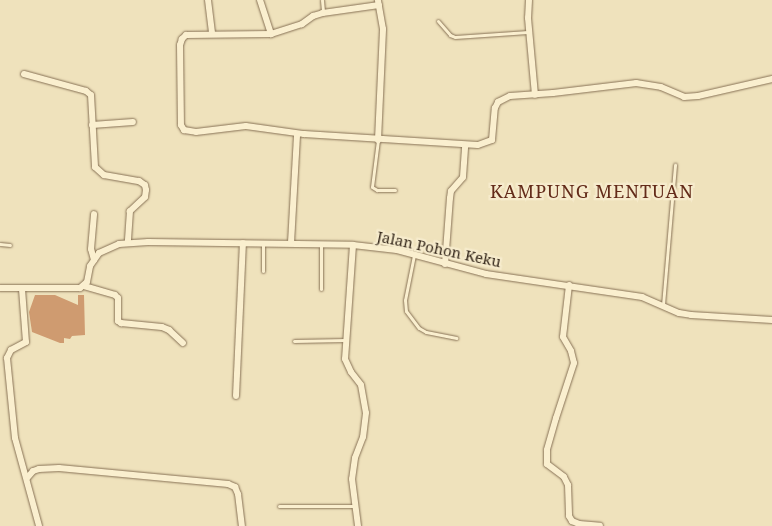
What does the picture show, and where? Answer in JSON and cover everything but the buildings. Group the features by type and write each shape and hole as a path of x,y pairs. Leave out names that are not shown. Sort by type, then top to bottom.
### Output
{"street":[{"path":"208,0 212,33"},
{"path":"260,0 271,34"},
{"path":"529,0 529,32 535,95"},
{"path":"378,140 383,29 378,2 323,13 313,16 302,24 271,34 194,33 186,35 182,39 181,124 184,130 196,132 246,126 297,134 378,140 465,146 478,145 492,140 495,108 502,99 510,96 535,95 636,83 662,87 684,97 771,82"},
{"path":"24,74 86,91 91,95 95,167 98,171 111,177 139,181 145,185 145,197 130,211 127,229 128,243"},
{"path":"92,124 133,122"},
{"path":"292,243 297,134"},
{"path":"445,264 451,191 463,177 465,146"},
{"path":"84,286 94,260 92,249 94,214"},
{"name":"Jalan Pohon Keku","path":"94,260 106,248 128,243 292,243 374,246 486,274 642,297 679,313 772,320"},
{"path":"236,396 243,243"},
{"path":"353,245 345,359 351,372 361,384 366,413 363,437 353,468 352,487 358,526"},
{"path":"569,285 563,337 571,351 574,363 556,418 546,458 550,468 564,477 568,485 569,516 572,521 579,524 600,526"},
{"path":"0,288 72,289 84,286 116,295 118,298 118,320 121,323 162,326 183,343"},
{"path":"22,289 26,338 24,344 11,350 7,358 15,438 39,526"},
{"path":"27,478 33,471 59,468 228,484 235,487 238,494 242,526"}],"lane":[{"path":"322,0 323,13"},
{"path":"438,21 450,35 456,37 529,32"},
{"path":"378,140 372,187 377,190 395,190"},
{"path":"663,305 675,165"},
{"path":"263,243 263,271"},
{"path":"0,244 10,245"},
{"path":"321,244 321,289"},
{"path":"414,255 405,300 406,311 418,328 426,332 456,338"},
{"path":"294,341 347,340"},
{"path":"279,506 355,506"}],"district":[{"name":"KAMPUNG MENTUAN","path":"592,191"}]}
